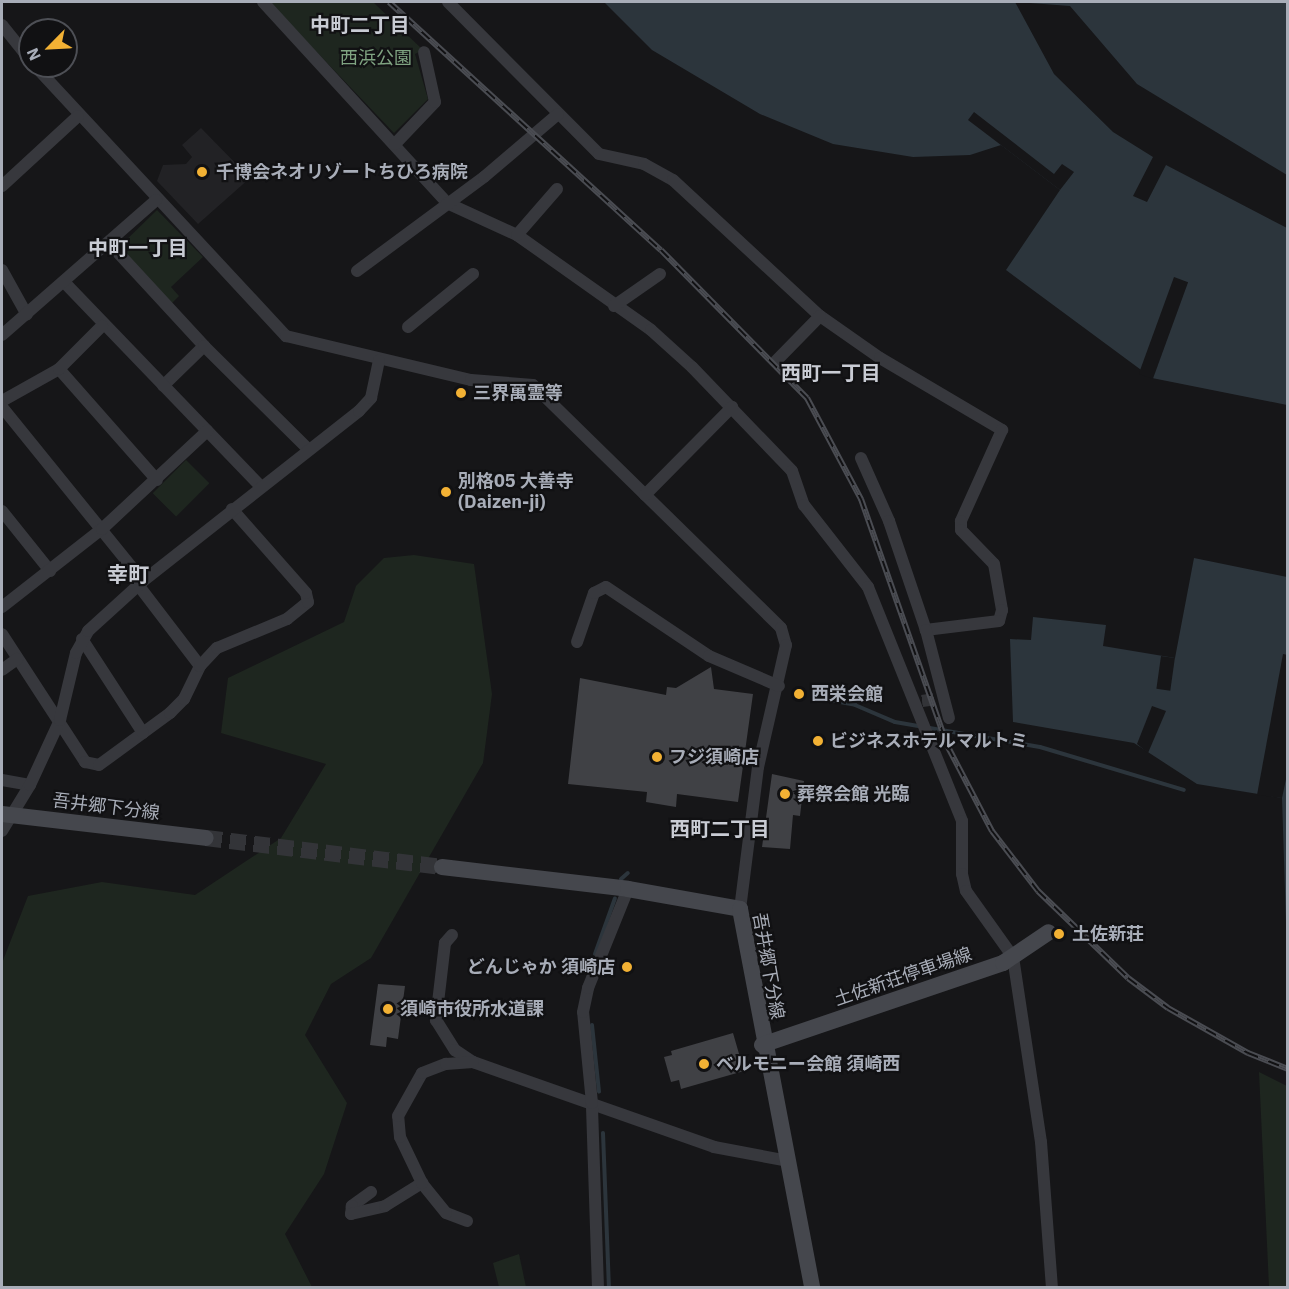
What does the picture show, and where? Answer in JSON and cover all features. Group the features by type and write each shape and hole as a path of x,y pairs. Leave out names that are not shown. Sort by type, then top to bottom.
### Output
{"main road":[{"name":"吾井郷下分線","path":"7,815 206,838"},
{"name":"吾井郷下分線","path":"442,867 628,889 740,909 762,1045 788,1161 812,1287"},
{"name":"土佐新荘停車場線","path":"762,1045 1013,957 1049,932"}],"street":[{"path":"263,2 447,203 517,235 614,306 651,330 732,407 792,471 804,505 868,587 917,702 918,717 962,821 962,874 966,891 1013,957 1041,1143 1052,1287"},
{"path":"448,2 599,154 644,164 674,180 820,316 880,358 1002,430 960,521 961,531 994,564 1002,609 999,621 926,630"},
{"path":"2,25 18,45"},
{"path":"395,144 435,102 424,52"},
{"path":"46,78 156,200 286,336 379,361 471,380 533,385 781,628 786,645 779,686 758,767 740,909"},
{"path":"357,271 447,203 558,114"},
{"path":"2,186 78,116"},
{"path":"517,235 557,189"},
{"path":"2,335 110,244 156,200"},
{"path":"110,244 204,346 307,448"},
{"path":"2,270 27,315"},
{"path":"408,327 473,274"},
{"path":"614,306 660,274"},
{"path":"65,283 102,326 261,487"},
{"path":"776,361 820,316"},
{"path":"2,401 59,369 102,326"},
{"path":"163,386 204,346"},
{"path":"2,831 7,815 30,785 60,720 82,639 140,583 370,398 379,361"},
{"path":"59,369 157,480"},
{"path":"2,407 102,530 200,666"},
{"path":"645,495 732,407"},
{"path":"2,608 102,530 207,431"},
{"path":"861,458 889,521 926,630 940,699 949,718"},
{"path":"2,634 92,766 110,758 184,699 200,666 218,648 287,619 308,602 306,593 232,509"},
{"path":"2,511 50,572"},
{"path":"577,642 594,593 606,587 709,656 779,686"},
{"path":"82,639 143,733"},
{"path":"2,670 17,659"},
{"path":"2,780 30,785"},
{"path":"598,1287 592,1103 585,1000 628,889"},
{"path":"452,935 445,943 436,1020 441,1034 473,1062 714,1147 788,1161"},
{"path":"468,1221 446,1213 422,1183 400,1137 401,1106 422,1073 446,1064 473,1062"},
{"path":"372,1192 352,1206 351,1214 385,1206 422,1183"}],"shaded area":[{"path":"604,2 1287,2 1287,405 1152,378 1006,270 1060,190 1001,145 970,155 913,157 833,144 760,114 652,50"},
{"name":"千博会ネオリゾートちひろ病院","path":"201,128 250,178 198,224 157,181 163,165 186,164 192,157 182,145"},
{"path":"1194,558 1287,577 1287,954 1282,798 1197,784 1134,743 1013,722 1010,639 1031,640 1033,617 1106,625 1103,646 1175,658"}],"green space":[{"name":"西浜公園","path":"269,2 373,2 423,50 415,54 428,99 394,133"},
{"path":"157,210 203,257 171,287 179,296 172,303 118,248"},
{"path":"186,460 209,483 176,517 153,493"},
{"path":"414,555 474,564 492,694 483,763 371,958 331,984 305,1035 347,1103 324,1174 285,1234 312,1287 2,1287 2,963 28,896 102,882 195,895 281,838 326,764 221,733 228,678 344,622 356,586 384,558"},
{"path":"1259,1072 1287,1086 1287,1287 1269,1287"},
{"path":"519,1254 526,1287 499,1287 493,1263"}],"pier":[{"path":"1015,2 1070,6 1137,84 1287,175 1287,228 1166,165 1147,202 1133,196 1153,157 1113,132 1054,74"},
{"path":"974,112 1054,174 1062,164 1074,172 1060,190 968,120"},
{"path":"1174,277 1188,282 1153,379 1139,374"},
{"path":"1283,654 1288,655 1288,770 1282,798 1257,795"},
{"path":"1161,656 1175,658 1170,691 1156,689"},
{"path":"1152,706 1166,711 1148,753 1137,744"}],"building":[{"name":"フジ須崎店","path":"711,667 714,689 753,694 738,802 677,794 676,807 646,802 647,792 568,784 580,678 666,695 667,687 676,688"},
{"path":"772,774 804,781 800,816 793,815 790,849 762,847"},
{"name":"須崎市役所水道課","path":"378,984 405,986 398,1039 387,1037 386,1047 370,1045"},
{"name":"ベルモニー会館 須崎西","path":"733,1033 744,1071 681,1089 679,1080 671,1082 664,1057 672,1055 671,1051"}],"waterway":[{"path":"817,698 855,705 895,722 1040,747 1184,790"},
{"path":"621,879 628,873"},
{"path":"595,954 615,898"},
{"path":"592,1025 599,1092"},
{"path":"603,1133 609,1288"}],"tunnel":[{"path":"922,701 936,699"},
{"path":"206,838 442,867"}],"railway":[{"path":"389,2 661,250 807,398 861,499 948,747 992,831 1038,891 1128,978 1168,1008 1248,1053 1288,1069"}],"place":[{"name":"千博会ネオリゾートちひろ病院","path":"202,172"},
{"name":"三界萬霊等","path":"461,393"},
{"name":"別格05 大善寺 (Daizen-ji)","path":"446,492"},
{"name":"西栄会館","path":"799,694"},
{"name":"ビジネスホテルマルトミ","path":"818,741"},
{"name":"フジ須崎店","path":"657,757"},
{"name":"葬祭会館 光臨","path":"785,794"},
{"name":"土佐新荘","path":"1059,934"},
{"name":"どんじゃか 須崎店","path":"627,967"},
{"name":"須崎市役所水道課","path":"388,1009"},
{"name":"ベルモニー会館 須崎西","path":"704,1064"}],"district":[{"name":"中町二丁目","path":"360,24"},
{"name":"中町一丁目","path":"138,247"},
{"name":"西町一丁目","path":"831,372"},
{"name":"幸町","path":"128,574"},
{"name":"西町二丁目","path":"720,828"}]}
